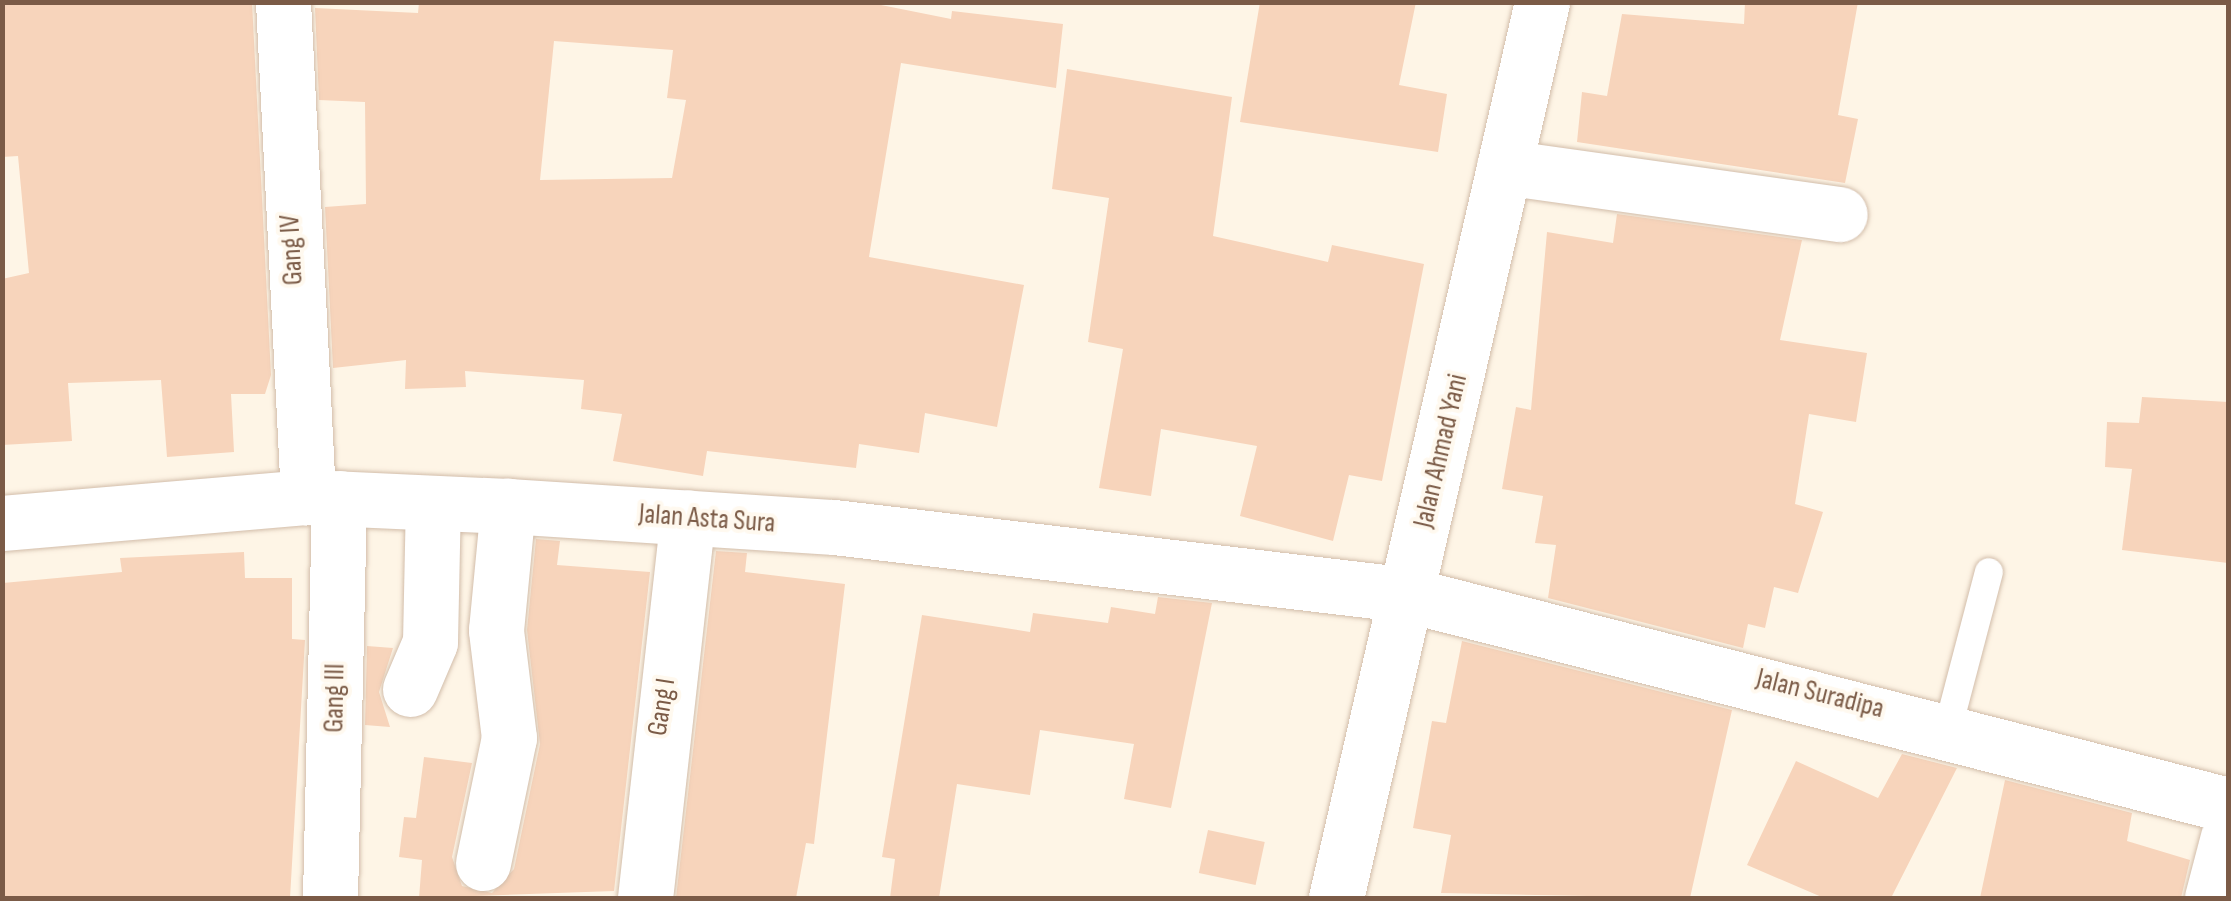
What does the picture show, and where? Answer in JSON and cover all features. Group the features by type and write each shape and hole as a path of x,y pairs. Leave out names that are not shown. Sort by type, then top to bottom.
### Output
{"street":[{"name":"Gang IV","path":"283,2 323,498"},
{"name":"Jalan Ahmad Yani","path":"1336,898 1409,595 1542,2"},
{"path":"1504,167 1840,214"},
{"name":"Jalan Asta Sura","path":"2,523 323,498 433,502 688,517 1409,595"},
{"name":"Gang III","path":"323,498 330,898"},
{"path":"410,688 430,642 433,502"},
{"path":"483,863 509,738 496,630 508,506"},
{"name":"Gang I","path":"645,898 688,517"},
{"name":"Jalan Suradipa","path":"1409,595 1948,728 2228,805"},
{"path":"2212,898 2228,837"}],"lane":[{"path":"1948,728 1989,572"}],"building":[{"path":"2,2 252,2 271,375 265,394 231,394 234,452 167,457 161,380 68,383 72,441 2,445 2,279 29,273 18,156 2,157"},
{"path":"419,2 866,2 951,19 952,11 1063,24 1056,88 901,63 869,257 1024,285 997,427 925,413 919,453 859,444 856,468 707,451 703,476 613,461 622,414 581,409 584,380 465,371 466,387 405,389 406,360 333,368 325,207 366,204 365,102 319,100 315,8 418,13","holes":["554,41 673,50 667,98 686,100 672,178 540,180"]},
{"path":"1260,2 1416,2 1399,85 1447,94 1438,152 1240,122"},
{"path":"1745,2 1858,2 1838,115 1858,119 1845,183 1577,142 1582,92 1607,96 1622,14 1744,24"},
{"path":"1067,69 1232,97 1213,236 1328,262 1332,245 1424,264 1382,481 1349,475 1333,541 1240,516 1257,446 1161,429 1151,496 1099,488 1123,349 1088,342 1109,198 1052,189"},
{"path":"1617,214 1802,240 1780,340 1867,353 1856,422 1809,414 1795,504 1823,512 1798,593 1774,587 1765,628 1748,624 1743,648 1548,598 1556,545 1535,543 1543,496 1502,489 1516,407 1531,410 1547,232 1613,243"},
{"path":"2142,397 2228,402 2228,563 2122,550 2132,469 2105,467 2107,422 2139,423"},
{"path":"536,539 560,541 557,565 650,572 614,891 419,898 422,860 399,857 404,817 416,818 424,757 472,763 452,857 462,886 492,893 514,869 540,744 527,630"},
{"path":"716,551 747,553 745,572 845,584 814,844 806,843 796,898 676,898"},
{"path":"244,552 245,578 292,578 292,639 305,640 290,898 2,898 3,583 122,572 120,558"},
{"path":"1158,597 1212,603 1171,808 1124,799 1134,744 1040,730 1030,795 957,784 939,898 890,898 895,859 882,857 922,615 1030,632 1033,613 1108,623 1111,607 1155,614"},
{"path":"1462,641 1732,710 1690,898 1441,893 1451,835 1413,828 1432,721 1446,723"},
{"path":"367,646 393,648 379,692 390,727 365,725"},
{"path":"1902,754 1957,768 1891,898 1824,898 1747,865 1796,761 1878,798"},
{"path":"2005,780 2132,813 2127,841 2190,860 2181,898 1980,898"},
{"path":"1208,830 1265,842 1256,885 1199,873"}]}
